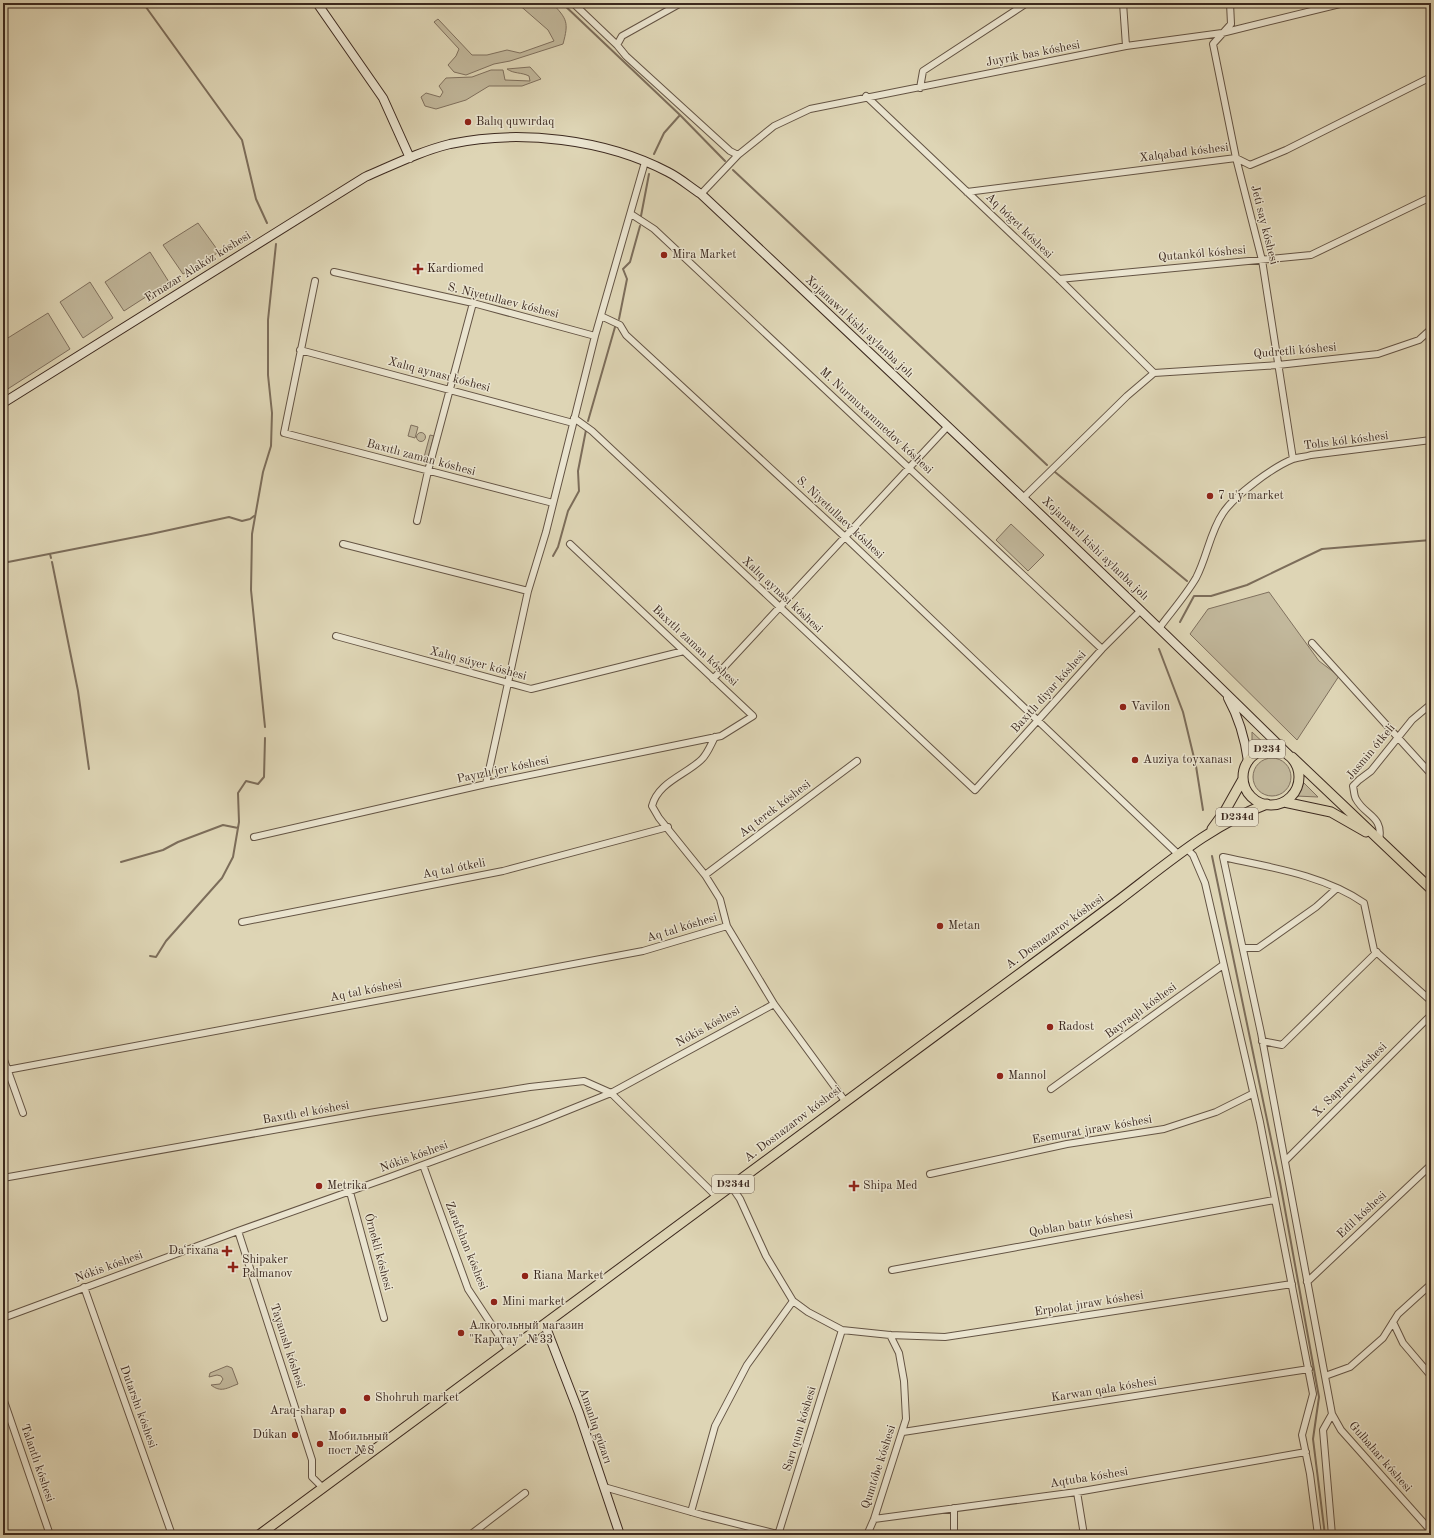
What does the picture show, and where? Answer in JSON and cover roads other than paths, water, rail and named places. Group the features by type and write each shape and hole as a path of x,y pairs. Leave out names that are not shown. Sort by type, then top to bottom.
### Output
{"main road":[{"path":"317,3 383,98 410,158"},
{"name":"Xojanawıl kishi aylanba jolı","path":"410,158 449,144 480,139 531,138 576,142 614,150 645,162 669,173 701,194 1024,497 1290,755 1431,889"},
{"name":"Ernazar Alakóz kóshesi","path":"3,403 365,177 410,158"},
{"name":"Xojanawıl kishi aylanba jolı","path":"1222,689 1233,707 1239,722 1248,761"},
{"name":"D234","path":"1243,779 1244,770 1248,761 1254,754 1266,749 1280,750 1290,755 1298,768 1299,781 1291,797 1284,802"},
{"path":"1243,779 1251,796 1258,801 1276,805 1284,802"},
{"name":"D234d","path":"1208,833 1225,811 1243,779"},
{"name":"Xojanawıl kishi aylanba jolı","path":"1284,802 1331,812 1379,840"},
{"name":"D234d","path":"1208,833 1266,804"},
{"name":"A. Dosnazarov kóshesi","path":"259,1535 545,1325 716,1196 1080,929 1208,833"},
{"name":"Amanlıq gúzarı","path":"545,1325 579,1413 620,1535"}],"street":[{"path":"573,3 617,44 626,56 643,72 730,151 738,155"},
{"path":"617,44 622,36 681,3"},
{"path":"920,88 923,71 1027,3"},
{"path":"1123,3 1126,46"},
{"name":"Jeti say kóshesi","path":"1230,3 1231,24 1213,44 1236,158 1262,260 1293,459"},
{"name":"Juyrik bas kóshesi","path":"701,194 738,155 774,126 810,109 866,96 920,88 1126,46 1222,33 1334,4 1344,3"},
{"name":"Xalqabad kóshesi","path":"967,192 1236,158 1250,164 1286,150 1431,77"},
{"name":"Aq bóget kóshesi","path":"866,96 1058,279 1154,373"},
{"path":"486,784 528,591 546,532 595,336 645,162"},
{"name":"Qutankól kóshesi","path":"1058,279 1311,256 1431,197"},
{"name":"M. Nurmuxammedov kóshesi","path":"631,214 654,229 1102,649"},
{"name":"S. Niyetullaev kóshesi","path":"334,272 473,303 595,336"},
{"path":"300,350 316,281"},
{"path":"417,521 428,471 473,303"},
{"name":"S. Niyetullaev kóshesi","path":"601,316 620,325 626,335 845,537 1179,855"},
{"name":"Qudretli kóshesi","path":"1154,373 1278,365 1378,354 1419,340 1431,329"},
{"name":"Xalıq aynası kóshesi","path":"300,350 573,420 592,431 975,790"},
{"name":"Baxıtlı zaman kóshesi","path":"300,350 284,433 553,503"},
{"path":"1024,497 1127,396 1154,373"},
{"path":"713,679 948,426"},
{"name":"Tolıs kól kóshesi","path":"1160,628 1196,578 1206,559 1213,534 1223,513 1241,493 1293,459 1311,455 1431,440"},
{"path":"343,544 528,591"},
{"name":"Baxıtlı zaman kóshesi","path":"570,544 753,716"},
{"name":"Baxıtlı diyar kóshesi","path":"975,790 1102,649 1141,610"},
{"name":"Xalıq súyer kóshesi","path":"336,636 508,684 531,689 684,651"},
{"path":"1312,643 1431,774"},
{"name":"Jasmin ótkeli","path":"1379,840 1381,830 1378,823 1356,799 1354,786 1371,771 1412,720 1431,704"},
{"name":"Payızlı jer kóshesi","path":"254,837 486,784 721,736 753,716"},
{"path":"715,737 704,758 684,774 664,786 654,797 652,806 659,818 668,827 705,875 720,899 727,926 774,1004 845,1101"},
{"name":"Aq terek kóshesi","path":"705,875 857,761"},
{"name":"Aq tal ótkeli","path":"242,922 503,871 668,827"},
{"path":"1187,849 1193,855 1205,883 1292,1284 1313,1394 1302,1435 1306,1452 1318,1535"},
{"name":"Gulbahar kóshesi","path":"1336,889 1300,874 1223,857 1262,1041 1332,1414 1341,1430 1431,1531"},
{"path":"1243,948 1258,948 1316,907 1336,889 1354,896 1364,903 1365,916 1374,950 1431,1001"},
{"name":"Aq tal kóshesi","path":"7,1070 643,951 727,926"},
{"path":"1262,1041 1282,1045 1376,952"},
{"name":"Bayraqlı kóshesi","path":"1051,1089 1223,965"},
{"name":"Nókis kóshesi","path":"3,1318 238,1231 350,1192 611,1094 774,1004"},
{"name":"X. Saparov kóshesi","path":"1285,1161 1431,1015"},
{"path":"3,1057 23,1113"},
{"name":"Baxıtlı el kóshesi","path":"3,1178 364,1114 530,1087 584,1081 611,1094 716,1196"},
{"name":"Esemurat jıraw kóshesi","path":"930,1174 1067,1144 1164,1129 1216,1112 1252,1094"},
{"name":"Zarafshan kóshesi","path":"423,1165 468,1289 509,1351"},
{"name":"Edil kóshesi","path":"1307,1282 1431,1165"},
{"path":"730,1186 740,1199 766,1256 792,1301 808,1312 842,1330"},
{"name":"Órnekli kóshesi","path":"350,1192 384,1318"},
{"name":"Qoblan batır kóshesi","path":"892,1270 1274,1200"},
{"name":"Tayanısh kóshesi","path":"238,1231 312,1460 312,1477 323,1488"},
{"name":"Erpolat jıraw kóshesi","path":"842,1330 890,1335 945,1337 1292,1284"},
{"path":"1325,1376 1350,1367 1383,1338 1398,1314 1431,1284"},
{"name":"Dutarshı kóshesi","path":"84,1287 172,1535"},
{"path":"691,1512 716,1426 747,1365 792,1301"},
{"path":"1393,1322 1403,1343 1431,1376"},
{"name":"Sarı qum kóshesi","path":"779,1535 842,1330"},
{"name":"Qumtóbe kóshesi","path":"867,1535 874,1519 906,1419 904,1381 899,1353 890,1335"},
{"name":"Karwan qala kóshesi","path":"903,1432 1308,1369"},
{"name":"Talantlı kóshesi","path":"3,1398 50,1535"},
{"path":"1332,1414 1323,1430 1332,1535"},
{"name":"Aqtuba kóshesi","path":"874,1519 1077,1492 1306,1452"},
{"path":"604,1487 779,1535"},
{"path":"1077,1492 1084,1535"},
{"path":"470,1535 525,1493"},
{"path":"954,1508 954,1535"}],"waterway":[{"path":"143,3 242,140 256,199 267,223"},
{"path":"562,3 680,115 725,161"},
{"path":"654,154 664,133 680,115"},
{"path":"733,170 1047,465"},
{"path":"641,216 649,174"},
{"path":"619,319 627,279 623,269 630,262 640,226"},
{"path":"265,727 251,590 252,534 263,472 271,446 272,413 268,375 268,320 276,244"},
{"path":"588,421 615,327"},
{"path":"553,556 558,547 568,511 579,491 578,471 586,430"},
{"path":"1055,472 1187,581"},
{"path":"3,563 229,517 242,521 250,519 254,516"},
{"path":"1180,622 1194,596 1211,596 1247,585 1322,549 1431,540"},
{"path":"50,554 51,558"},
{"path":"52,562 78,691 89,769"},
{"path":"1159,649 1183,712 1196,766 1203,810"},
{"path":"150,956 156,957 166,941 222,878 233,857 239,822 238,793 246,781 258,784 264,777 265,738"},
{"path":"121,862 163,850 178,842 223,825 238,828"},
{"path":"1212,856 1280,1182 1319,1397 1313,1439 1325,1535"}],"place":[{"name":"Balıq quwırdaq","path":"468,122"},
{"name":"Mira Market","path":"664,255"},
{"name":"Kardiomed","path":"418,269"},
{"name":"7 u'y market","path":"1210,496"},
{"name":"Vavilon","path":"1123,707"},
{"name":"Auziya toyxanası","path":"1135,760"},
{"name":"Metan","path":"940,926"},
{"name":"Radost","path":"1050,1027"},
{"name":"Mannol","path":"1000,1076"},
{"name":"Metrika","path":"319,1186"},
{"name":"Shipa Med","path":"854,1186"},
{"name":"Daʻrixana","path":"227,1251"},
{"name":"Shipaker Palmanov","path":"233,1267"},
{"name":"Riana Market","path":"525,1276"},
{"name":"Mini market","path":"494,1302"},
{"name":"Алкогольный магазин \"Каратау\" №33","path":"461,1333"},
{"name":"Shohruh market","path":"367,1398"},
{"name":"Araq-sharap","path":"343,1411"},
{"name":"Dúkan","path":"295,1435"},
{"name":"Мобильный пост №8","path":"320,1444"}]}
